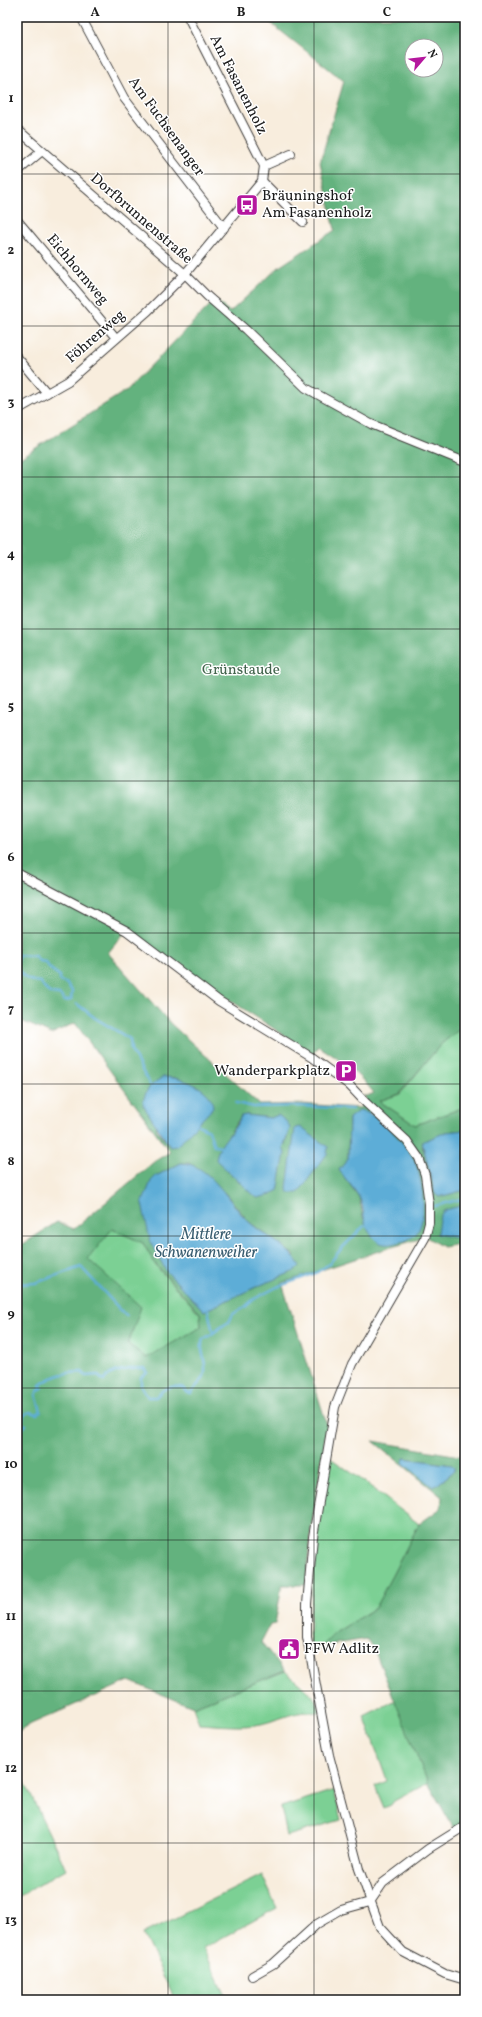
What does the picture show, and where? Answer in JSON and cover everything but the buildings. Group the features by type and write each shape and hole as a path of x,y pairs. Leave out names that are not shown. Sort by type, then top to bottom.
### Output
{"street":[{"name":"Am Fuchsenanger","path":"81,17 124,98 224,228"},
{"name":"Am Fasanenholz","path":"188,17 264,166"},
{"name":"Dorfbrunnenstraße","path":"17,129 185,274 206,296 246,330 306,388 371,424 465,462"},
{"path":"17,172 42,151"},
{"path":"185,274 262,181 264,166 291,154"},
{"path":"262,181 303,222"},
{"name":"Eichhornweg","path":"17,220 116,338"},
{"name":"Föhrenweg","path":"17,410 47,394 68,380 148,311 185,274"},
{"path":"17,357 47,394"},
{"path":"17,873 128,931 218,1001 335,1072 407,1141 422,1164 429,1204 429,1223 425,1238 352,1364 335,1407 313,1537 307,1604 307,1637 329,1755 359,1869 380,1927 403,1952 439,1971 465,1980"},
{"path":"252,1976 273,1964 317,1924 341,1910 370,1902 383,1883 428,1849 465,1826"}],"green space":[{"name":"Grünstaude","path":"263,17 465,17 465,1025 441,1044 399,1094 379,1101 415,1125 465,1107 465,1130 446,1132 422,1146 439,1197 465,1190 465,1205 443,1211 457,1238 465,1237 465,1243 443,1247 426,1237 282,1283 327,1425 310,1537 306,1585 282,1585 275,1624 270,1625 261,1642 285,1671 193,1707 129,1681 31,1724 17,1733 17,1248 57,1222 74,1229 155,1161 170,1152 75,1023 51,1034 17,1019 17,460 127,390 215,300 230,312 279,267 335,230 320,162 344,81","holes":["125,932 313,1054 318,1046 326,1051 355,1073 374,1093 363,1096 366,1099 360,1108 301,1104 260,1105 171,1024 108,953","173,1077 194,1086 170,1147 157,1130 156,1123","370,1112 402,1143 415,1162 422,1189 423,1207 370,1233 363,1217 359,1197 339,1170 348,1159 349,1118","246,1115 271,1118 278,1116 290,1128 285,1144 254,1194 227,1171 219,1150 241,1116","181,1163 189,1163 226,1194 249,1222 295,1256 256,1287 204,1311 166,1271 156,1176","112,1229 143,1243 156,1265 200,1313 201,1327 146,1358 128,1344 141,1307 88,1259"]},
{"path":"465,1025 465,1107 415,1125 379,1101 400,1094 441,1044"},
{"path":"112,1229 143,1243 156,1266 200,1314 201,1327 147,1358 128,1344 87,1258"},
{"path":"373,1441 465,1457 465,1823 454,1829 428,1783 376,1654 367,1639 322,1646 335,1633 375,1608 419,1524 441,1508 442,1497","holes":["404,1458 452,1465 454,1467 454,1471 437,1485"]},
{"path":"329,1457 362,1480 419,1524 375,1608 335,1633 322,1646 312,1651 309,1634 316,1538"},
{"path":"285,1671 316,1699 319,1713 296,1713 269,1722 246,1726 199,1724 193,1707"},
{"path":"396,1700 428,1783 384,1808 375,1786 387,1781 364,1716"},
{"path":"17,1766 66,1869 17,1897"},
{"path":"334,1790 341,1820 287,1836 281,1807"},
{"path":"262,1875 277,1908 203,1948 228,2000 215,2000 213,1997 210,2000 168,2000 173,1996 143,1934"}],"water":[{"path":"163,1077 186,1081 202,1089 208,1094 212,1101 213,1108 177,1146 170,1147 143,1105 145,1095 149,1088"},
{"path":"360,1110 375,1117 397,1137 409,1151 419,1174 423,1194 423,1215 421,1224 414,1236 397,1243 380,1243 371,1235 366,1224 359,1197 339,1170 348,1159 349,1118"},
{"name":"Mittlere Schwanenweiher","path":"246,1115 271,1118 278,1115 287,1122 290,1128 283,1148 285,1153 278,1191 257,1198 216,1160 220,1148 239,1122 241,1116"},
{"name":"Mittlere Schwanenweiher","path":"300,1127 328,1147 327,1154 298,1193 288,1193 287,1188 295,1128"},
{"path":"465,1130 465,1190 439,1197 435,1194 422,1142 446,1132"},
{"name":"Mittlere Schwanenweiher","path":"181,1163 191,1165 210,1177 249,1222 284,1247 300,1266 295,1271 204,1311 166,1271 150,1240 142,1204 151,1181 156,1176"},
{"path":"465,1205 465,1237 457,1238 437,1234 439,1219 443,1212 451,1208"},
{"path":"404,1458 452,1465 454,1467 454,1471 433,1487 403,1463"}],"waterway":[{"path":"17,955 35,956 39,961 46,962 49,968 60,976 60,981 67,984 72,991 71,1000 64,1001 60,995 50,993 40,982 32,981 27,978 17,968"},
{"path":"17,962 18,956"},
{"path":"77,1004 95,1018 130,1039 131,1050 150,1085"},
{"path":"236,1103 254,1107 299,1106 353,1109"},
{"path":"198,1125 209,1130 214,1146 221,1147"},
{"path":"435,1206 465,1198"},
{"path":"19,1431 26,1425 21,1424 24,1415 30,1412 37,1414 41,1411 36,1395 42,1388 40,1385 50,1379 64,1374 82,1372 86,1376 97,1375 104,1381 107,1377 116,1372 127,1369 144,1368 147,1373 141,1377 141,1386 148,1397 156,1397 165,1389 176,1386 184,1388 187,1392 191,1393 204,1376 205,1362 202,1348 203,1339 229,1322 233,1314 244,1308 254,1299 277,1287 316,1273 329,1264 341,1249 364,1226 368,1225"},
{"path":"17,1284 35,1283 81,1267 126,1316"},
{"path":"208,1310 213,1333"}],"place":[{"name":"Bräuningshof Am Fasanenholz","path":"247,205"},
{"name":"Wanderparkplatz","path":"346,1071"},
{"name":"FFW Adlitz","path":"289,1649"}]}
